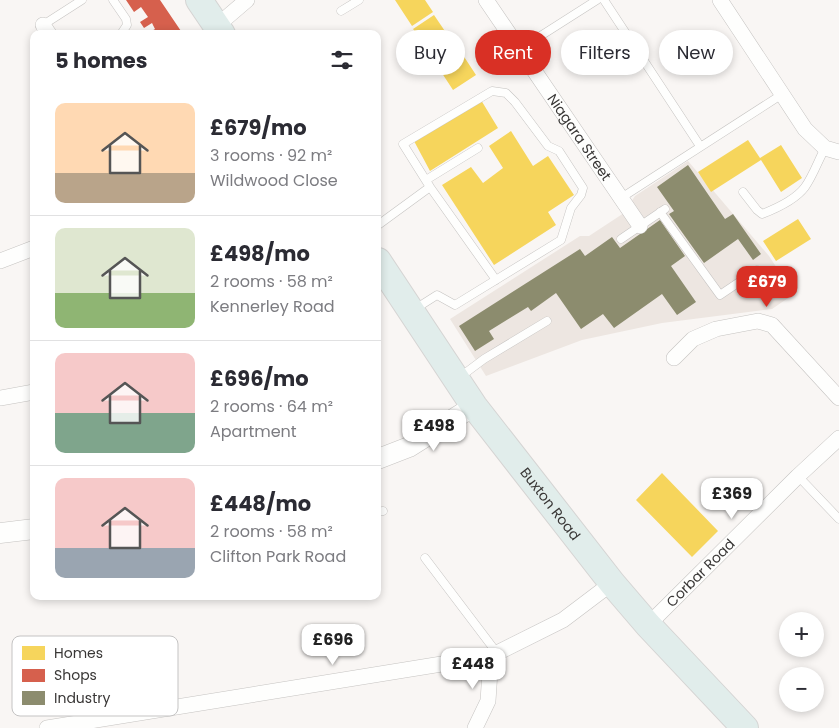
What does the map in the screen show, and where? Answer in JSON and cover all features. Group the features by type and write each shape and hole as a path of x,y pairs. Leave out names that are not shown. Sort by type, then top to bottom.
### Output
{"highway":[{"path":"199,0 214,30"},
{"name":"Buxton Road","path":"381,266 474,406 612,583 648,625 745,728"}],"street":[{"path":"216,30 247,0"},
{"name":"Niagara Street","path":"486,0 507,30"},
{"path":"720,0 805,129 834,151"},
{"name":"Niagara Street","path":"538,75 640,226"},
{"path":"0,261 30,250"},
{"path":"674,358 693,339 716,329 758,321 772,325 839,398"},
{"path":"0,398 30,393"},
{"path":"381,458 409,447 474,406"},
{"name":"Corbar Road","path":"648,625 798,476 839,438"},
{"path":"0,533 30,529"},
{"path":"178,706 494,654 563,620 612,583"},
{"path":"474,728 488,701 494,654"},
{"path":"47,728 119,716"}],"lane":[{"path":"46,29 82,0"},
{"path":"114,0 126,19 128,25 124,30"},
{"path":"341,12 359,0"},
{"path":"550,30 598,0"},
{"path":"604,0 700,146"},
{"path":"411,311 437,295 455,306 561,240 571,208 581,195 583,188 559,151 548,146 516,102 506,93 492,91 404,144 428,184 496,280"},
{"path":"621,198 781,94"},
{"path":"381,223 428,184 478,148"},
{"path":"743,192 756,210 762,214 768,212 804,188 834,151"},
{"path":"621,239 662,211 720,295 757,270"},
{"path":"457,380 484,359 547,321"},
{"path":"798,476 839,519"},
{"path":"425,558 494,654"}],"shaded area":[{"path":"688,161 769,256 794,294 772,309 662,323 582,340 486,376 450,319 580,236 589,236 624,213 635,196"}],"building: Homes":[{"path":"395,0 425,0 433,12 412,26"},
{"path":"434,15 444,30 414,30"},
{"path":"465,58 476,75 453,90 443,75 465,75"},
{"path":"481,100 498,128 430,171 414,141"},
{"path":"511,131 533,166 548,156 574,195 548,212 556,225 494,265 442,185 471,167 483,183 503,168 489,146"},
{"path":"748,140 760,158 781,145 802,178 781,192 761,160 711,192 698,172"},
{"path":"798,219 811,239 776,261 763,241"},
{"path":"662,473 718,531 692,557 636,500"}],"building: Shops":[{"path":"126,0 160,0 180,30 153,30 155,29 152,23 144,28 140,22 148,17 141,7 134,12"}],"building: Industry":[{"path":"688,165 725,219 733,214 761,254 753,260 738,239 704,263 669,214 674,211 657,187"},
{"path":"660,220 685,256 671,266 696,302 677,315 662,294 614,328 603,314 581,329 556,293 531,311 528,307 489,331 494,339 475,351 459,326 580,249 585,256 612,237 620,248"}]}
